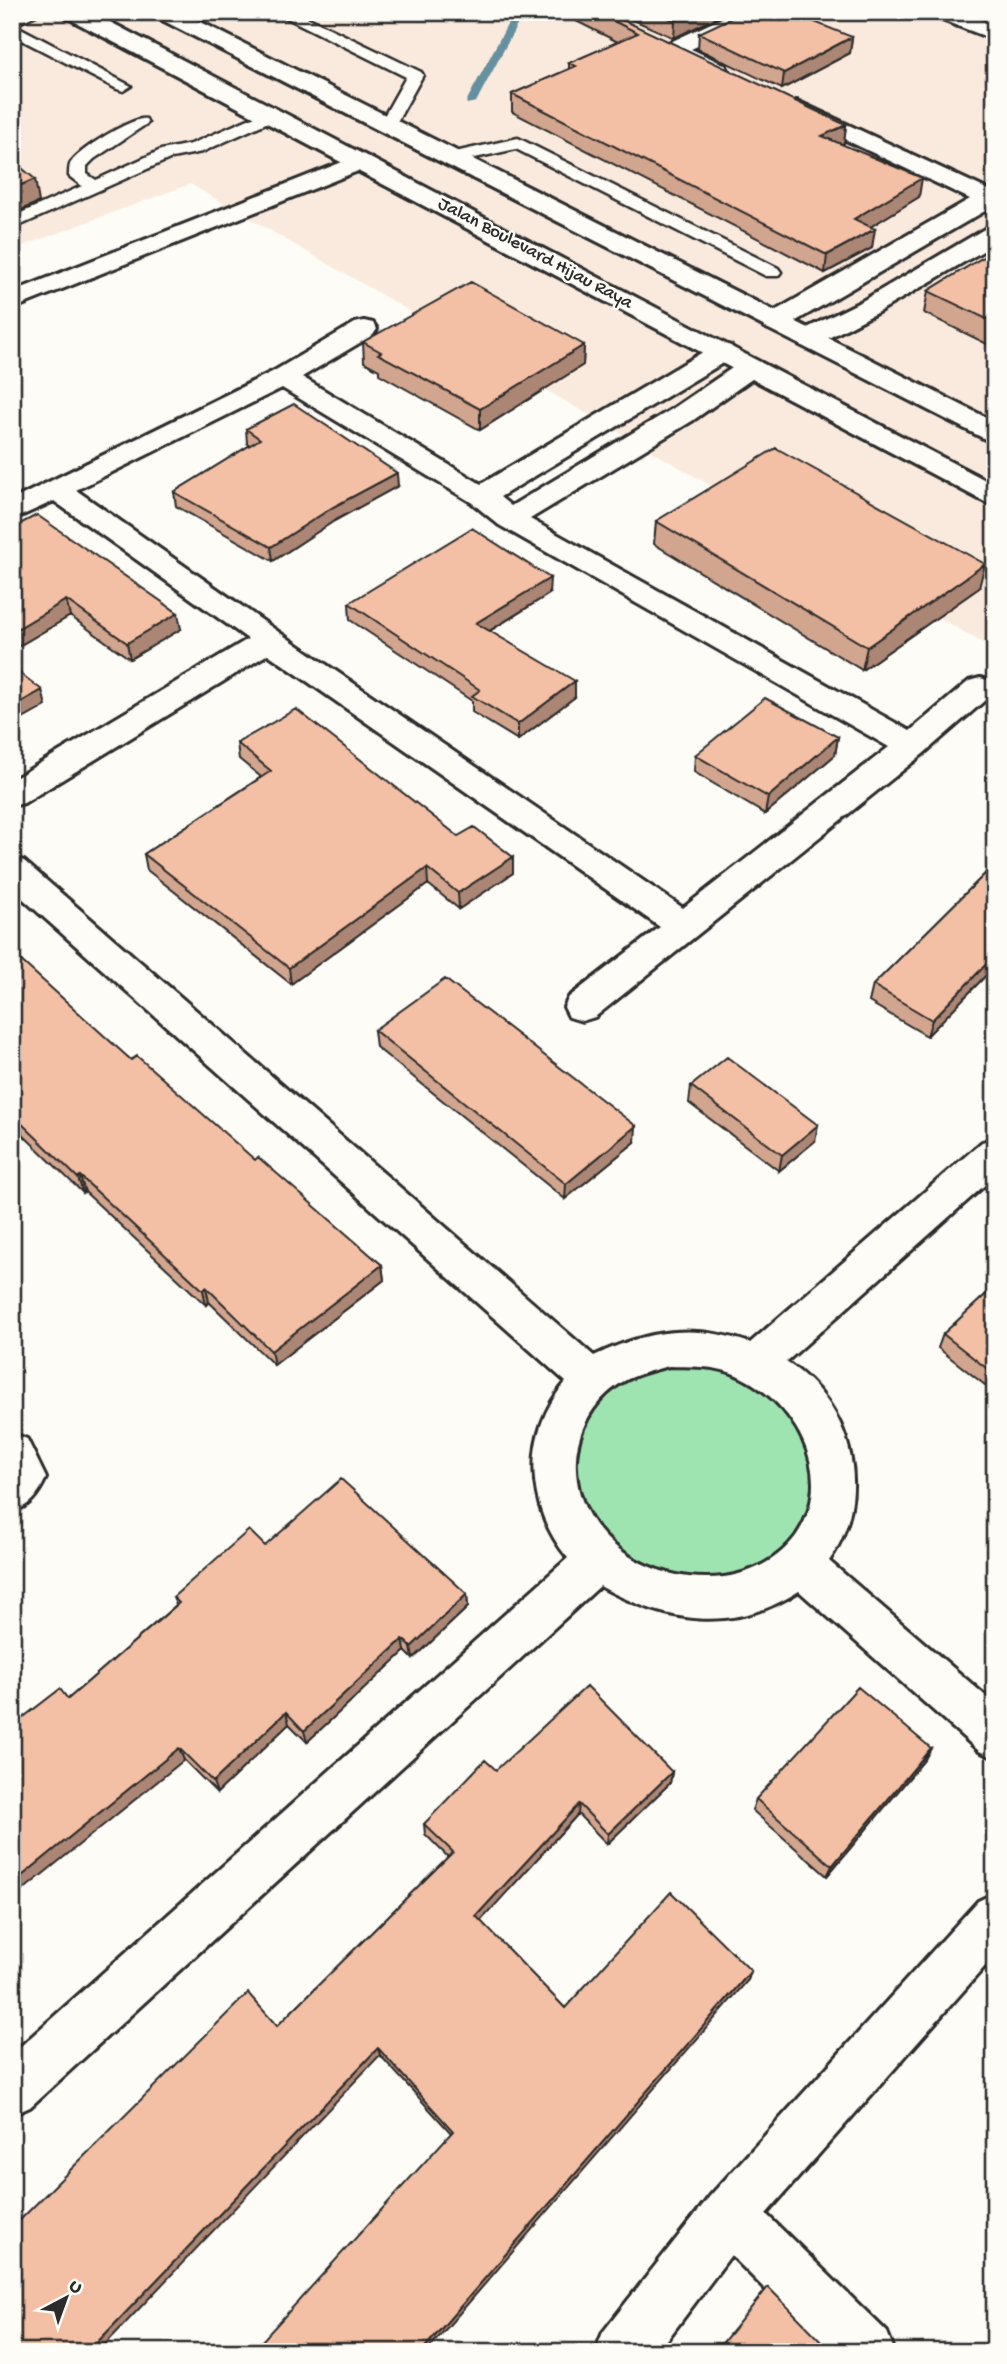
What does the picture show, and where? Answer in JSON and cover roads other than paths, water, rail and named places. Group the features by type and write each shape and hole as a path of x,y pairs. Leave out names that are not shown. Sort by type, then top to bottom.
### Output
{"street":[{"path":"164,12 995,433"},
{"path":"674,50 752,12"},
{"path":"942,12 995,34"},
{"name":"Jalan Boulevard Hijau Raya","path":"78,13 995,496"},
{"path":"105,28 129,18"},
{"path":"649,38 737,79"},
{"path":"775,97 991,201"},
{"path":"12,301 360,163"},
{"path":"775,322 904,247 991,201"},
{"path":"808,338 871,306 995,233"},
{"path":"904,247 942,265"},
{"path":"12,512 283,377 364,329"},
{"path":"481,496 722,352"},
{"path":"509,519 682,415 750,368"},
{"path":"283,377 481,496 509,519 912,746"},
{"path":"56,489 269,640 684,926"},
{"path":"12,795 269,640"},
{"path":"582,1007 912,746 980,688"},
{"path":"12,870 593,1380"},
{"path":"755,1364 995,1153"},
{"path":"669,1348 713,1350 755,1364 786,1383 809,1409 827,1439 834,1472 832,1506 821,1537 800,1564 754,1592 700,1601 644,1589 597,1560 564,1516 552,1466 563,1418 593,1380 629,1358 669,1348"},
{"path":"12,1452 25,1478 12,1493"},
{"path":"12,2090 597,1560"},
{"path":"800,1564 995,1735"},
{"path":"623,2352 729,2215 995,1918"},
{"path":"729,2215 867,2352"}],"lane":[{"path":"12,21 34,12"},
{"path":"284,12 415,75 387,125"},
{"path":"12,29 124,86"},
{"path":"167,154 178,139 219,118 259,109"},
{"path":"12,224 167,154 196,148 259,109"},
{"path":"95,187 78,176 78,165 88,155 140,123"},
{"path":"452,158 518,142 772,272"}],"waterway":[{"path":"471,102 519,12"}]}
